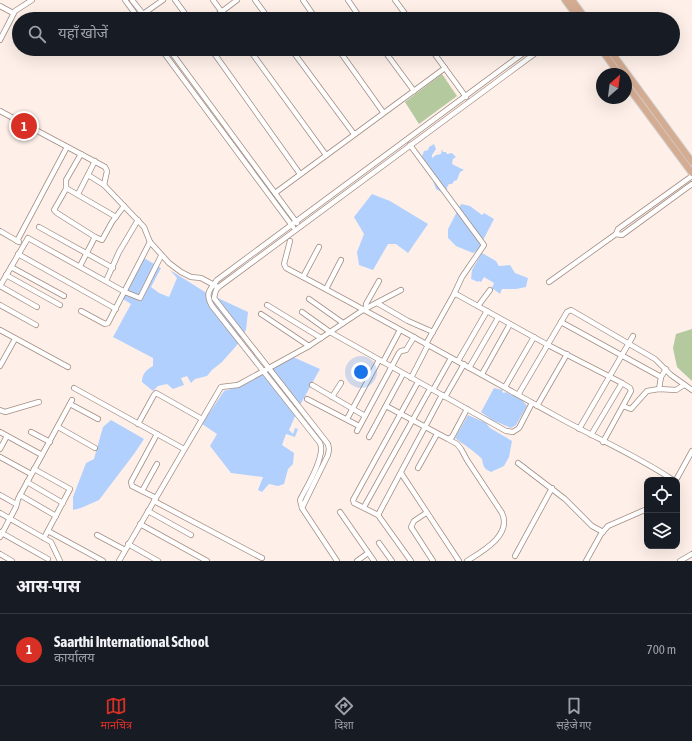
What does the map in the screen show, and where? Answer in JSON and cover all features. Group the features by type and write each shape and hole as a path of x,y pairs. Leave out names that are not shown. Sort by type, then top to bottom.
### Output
{"main road":[{"path":"564,0 576,12"},
{"path":"572,0 578,12"},
{"path":"605,56 614,68"},
{"path":"614,56 692,162"},
{"path":"632,92 692,175"}],"street":[{"path":"14,12 16,9 32,0"},
{"path":"125,0 134,12"},
{"path":"132,0 141,12"},
{"path":"146,12 163,0"},
{"path":"175,0 184,12"},
{"path":"213,0 222,12 237,0"},
{"path":"255,0 264,12"},
{"path":"302,0 311,12"},
{"path":"348,0 356,12"},
{"path":"395,0 404,12"},
{"path":"0,6 12,12"},
{"path":"0,40 12,17"},
{"path":"166,56 295,230"},
{"path":"174,56 274,193 300,226"},
{"path":"216,56 300,174"},
{"path":"254,56 326,155"},
{"path":"296,56 354,134"},
{"path":"343,56 383,112"},
{"path":"388,56 414,91"},
{"path":"436,56 466,97"},
{"path":"302,508 328,455 328,444 214,298 217,280 520,56"},
{"path":"337,561 302,508 300,500 319,459 321,447 212,306 208,299 208,295 216,286 295,230 531,56"},
{"path":"274,193 445,68"},
{"path":"0,111 105,167 107,171 104,185"},
{"path":"410,145 484,245 462,277 411,378"},
{"path":"17,241 67,147"},
{"path":"81,154 66,180 66,188 54,210 55,212 95,238 102,240 124,206"},
{"path":"78,194 95,161"},
{"path":"88,175 104,185 138,220 144,227 150,242 162,256 181,272 191,277 201,278 216,286"},
{"path":"549,282 616,234 618,229 692,175"},
{"path":"616,234 622,235 692,184"},
{"path":"66,188 116,217"},
{"path":"106,281 119,252 138,220"},
{"path":"39,227 113,268"},
{"path":"0,231 23,244"},
{"path":"80,266 95,238"},
{"path":"37,307 0,286 26,240 29,239 138,298 141,297 162,256"},
{"path":"290,241 285,266 579,429 669,477"},
{"path":"81,310 106,324 116,309 150,242"},
{"path":"303,277 319,247"},
{"path":"18,254 116,309"},
{"path":"326,289 342,260"},
{"path":"11,267 64,296"},
{"path":"6,275 60,305"},
{"path":"365,309 366,304 379,281"},
{"path":"119,561 221,386 238,385 309,346 365,309 401,290"},
{"path":"478,306 490,290"},
{"path":"454,294 630,388 631,391 604,442"},
{"path":"309,299 343,323"},
{"path":"377,303 408,321 433,332"},
{"path":"0,305 36,325"},
{"path":"267,305 321,338"},
{"path":"518,395 561,322 568,311 571,310 655,359 692,390"},
{"path":"458,361 487,311"},
{"path":"302,312 330,332 499,427 513,432 519,428 532,403"},
{"path":"261,314 309,346"},
{"path":"470,368 498,318"},
{"path":"561,322 661,377"},
{"path":"482,374 510,324"},
{"path":"0,330 68,367"},
{"path":"347,419 400,330"},
{"path":"579,429 608,376 633,336"},
{"path":"307,398 347,419 358,428 399,353 406,350 414,337"},
{"path":"505,387 534,337"},
{"path":"1,363 15,339"},
{"path":"538,406 567,354"},
{"path":"364,507 412,420 452,358"},
{"path":"378,515 424,427 464,364"},
{"path":"659,389 661,377 666,369"},
{"path":"369,437 403,374"},
{"path":"411,561 378,515 354,503 353,499 418,382"},
{"path":"332,397 341,383"},
{"path":"591,435 622,383"},
{"path":"623,406 632,409 647,391 659,389 676,390 684,384"},
{"path":"312,385 365,416"},
{"path":"74,388 184,449"},
{"path":"138,424 156,393 202,419"},
{"path":"0,410 6,412 39,402"},
{"path":"48,559 1,534 10,519 31,474 71,402 98,419"},
{"path":"386,406 457,444 502,513 504,519 503,529 498,539 468,561"},
{"path":"448,439 452,437 467,409"},
{"path":"58,427 95,448"},
{"path":"0,432 42,455"},
{"path":"31,432 50,442"},
{"path":"157,434 130,482 132,486 262,558"},
{"path":"418,468 438,434"},
{"path":"0,449 7,436"},
{"path":"676,477 692,451"},
{"path":"0,457 31,474"},
{"path":"518,463 552,488 592,526 602,532"},
{"path":"142,491 157,464"},
{"path":"34,469 70,489 44,538"},
{"path":"401,473 459,561"},
{"path":"27,482 63,503"},
{"path":"515,556 552,488"},
{"path":"0,495 16,504"},
{"path":"20,495 56,516"},
{"path":"586,561 602,532 612,523 644,509"},
{"path":"148,511 191,535"},
{"path":"340,512 374,561"},
{"path":"0,513 52,542 60,561"},
{"path":"426,513 414,521 412,527 434,561"},
{"path":"140,524 207,561"},
{"path":"48,531 103,561"},
{"path":"97,535 125,550"},
{"path":"379,543 392,561"},
{"path":"128,544 158,561"},
{"path":"357,561 368,552"},
{"path":"0,554 12,561"},
{"path":"680,561 692,554"}],"green space":[{"path":"442,74 457,96 419,124 405,102"},
{"path":"692,329 692,381 677,367 673,348 676,334"}],"water":[{"path":"434,144 436,149 432,155 432,158 441,154 442,149 443,152 446,152 447,154 452,153 456,157 453,159 452,164 464,170 460,172 457,180 452,184 449,184 447,191 443,193 436,189 422,156 424,151 428,150 429,147"},
{"path":"372,194 390,201 428,224 408,253 396,244 388,244 373,270 359,265 357,252 364,234 354,217"},
{"path":"461,204 470,206 482,215 484,213 494,219 478,250 473,253 456,246 448,238 448,229"},
{"path":"482,253 496,261 499,266 510,265 515,273 528,278 526,287 502,289 500,294 492,288 494,283 484,277 481,282 471,279 472,270"},
{"path":"144,258 161,268 151,287 159,293 169,297 177,278 170,270 205,292 248,312 246,330 237,345 222,362 207,376 195,379 191,383 187,376 181,378 184,385 173,389 167,384 158,386 153,391 142,382 145,372 153,366 153,358 113,337 131,304 123,299"},
{"path":"293,357 320,369 300,405 289,430 293,434 295,428 298,429 295,437 286,434 282,445 294,453 293,464 288,469 284,484 278,486 269,484 262,492 258,490 263,477 231,473 210,446 217,434 202,424 224,391 241,386"},
{"path":"494,388 503,390 502,392 506,392 522,400 527,406 516,425 511,428 492,420 481,412"},
{"path":"468,415 486,423 490,428 512,441 509,457 504,466 491,472 487,470 484,467 482,459 455,438"},
{"path":"111,420 144,439 99,500 73,510 73,497 86,463 94,459 103,427"}],"place":[{"name":"Saarthi International School","path":"24,126"}]}
